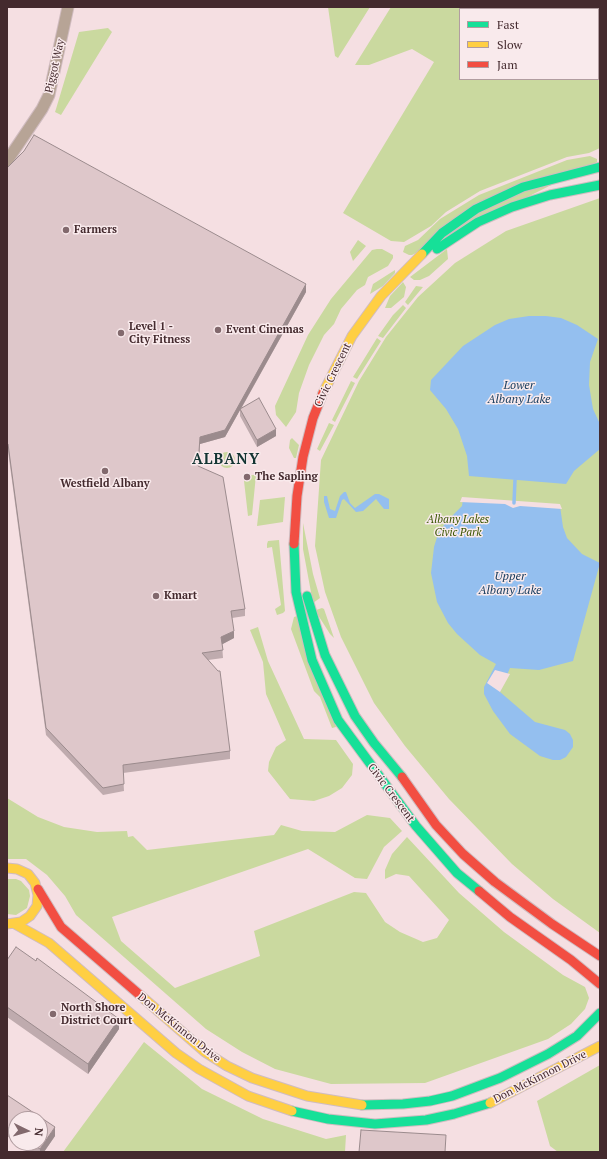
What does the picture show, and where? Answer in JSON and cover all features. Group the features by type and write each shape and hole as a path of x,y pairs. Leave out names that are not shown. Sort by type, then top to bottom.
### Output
{"street":[{"name":"Piggot Way","path":"7,161 42,109 49,95 68,7"},
{"name":"Civic Crescent","path":"600,167 545,180 490,202 452,225 442,233 381,296 342,352 326,384 306,441 298,496 293,555 294,580 301,617 312,660 338,720 416,826 457,872 495,905 580,966 600,984"},
{"name":"Civic Crescent","path":"415,262 464,231 512,206 550,195 600,185"},
{"name":"Civic Crescent","path":"296,533 306,591 319,641 331,671 346,699 374,743 404,779 415,796 450,840 478,868 514,897 600,956"},
{"path":"374,743 383,768 381,780 399,783 415,796"},
{"name":"Don McKinnon Drive","path":"9,867 28,874 61,927 205,1052 227,1066 252,1078 306,1096 356,1105 403,1104 430,1101 452,1096 500,1078 548,1054 577,1036 600,1013"},
{"path":"7,930 12,924 26,919 34,911 38,900 38,889"},
{"name":"Don McKinnon Drive","path":"12,924 49,943 176,1053 200,1069 248,1096 302,1114 328,1119 375,1124 426,1120 454,1114 493,1102 600,1046"}],"green space":[{"path":"328,7 370,7 338,58 335,56"},
{"path":"391,7 501,7 502,8 459,8 459,80 599,79 600,148 589,153 567,157 480,191 446,212 431,226 404,242 391,241 343,213 434,62 412,49 369,65 355,65"},
{"path":"108,28 112,32 61,115 55,112 79,32"},
{"path":"590,156 597,159 597,162 412,255 403,252 405,246 418,240 440,219 479,195 567,160"},
{"name":"Albany Lakes Civic Park","path":"600,198 600,933 553,899 512,864 449,799 405,746 374,703 341,637 325,592 315,546 321,460 359,381 386,337 418,297 455,263 506,231"},
{"path":"358,240 366,246 353,261 350,252"},
{"path":"382,249 393,255 393,258 388,266 368,277 365,285 357,290 341,309 334,324 324,335 309,365 299,393 296,412 286,427 276,415 275,406 308,335 331,299 372,250"},
{"path":"447,249 448,259 429,276 420,280 414,280 410,277"},
{"path":"395,270 395,273 383,286 370,294 373,284"},
{"path":"403,282 406,287 404,297 391,308 385,308 390,296"},
{"path":"416,286 423,287 408,305 405,302"},
{"path":"403,305 406,308 383,338 378,336 393,315"},
{"path":"377,338 381,341 357,379 353,377"},
{"path":"351,381 355,383 335,422 332,420"},
{"path":"329,423 334,425 320,451 317,449"},
{"path":"292,438 299,445 296,458 294,458 289,448 290,440"},
{"path":"227,452 233,454 235,460 233,466 227,468 221,466 219,460 221,454"},
{"path":"251,475 256,475 252,515 248,516 244,481 250,480"},
{"path":"285,497 283,522 257,526 260,500"},
{"path":"303,523 313,574 320,598 313,603 303,549"},
{"path":"279,540 285,611 277,615 275,609 281,605 272,547 267,548 267,544 268,541"},
{"path":"322,608 324,609 334,638 330,634 316,610"},
{"path":"297,616 336,727 332,728 320,697 314,691 291,629 294,617"},
{"path":"258,627 268,661 304,739 336,740 353,764 352,775 342,788 329,796 314,801 290,799 268,771 269,762 276,747 286,740 266,694 263,662 250,630"},
{"path":"7,798 38,817 64,827 97,832 127,831 128,837 133,836 147,850 274,835 281,825 302,831 335,832 367,815 390,818 402,831 384,847 367,879 355,878 308,849 112,917 121,941 175,988 260,956 254,931 354,892 366,893 385,922 400,932 423,942 437,938 449,920 409,876 396,874 385,879 385,870 392,854 407,837 459,893 504,932 563,975 585,987 589,998 585,1009 571,1024 548,1039 425,1083 331,1084 275,1069 242,1052 206,1029 76,915 65,896 47,875 26,859 7,859"},
{"path":"7,879 16,879 21,881 29,890 30,896 27,908 16,915 7,914"},
{"path":"144,1042 202,1089 263,1119 326,1139 346,1135 345,1152 63,1152"},
{"path":"600,1065 600,1152 558,1152 550,1146 537,1101"}],"water":[{"name":"Lower Albany Lake","path":"529,316 561,318 577,325 598,339 590,362 589,385 593,409 600,424 600,449 574,471 566,484 469,476 467,456 458,429 446,409 430,390 431,380 463,346 495,325 509,319"},
{"path":"346,492 350,503 355,508 375,494 379,494 389,499 389,509 384,509 376,499 363,511 356,512 344,499 342,500 336,518 329,518 324,502 324,496 327,496 330,509 335,511 340,496"},
{"name":"Upper Albany Lake","path":"463,499 560,506 563,527 567,538 582,554 600,563 573,661 539,670 510,668 500,692 535,722 565,730 570,734 573,740 573,747 566,757 560,760 553,760 540,756 510,734 493,711 484,694 484,687 496,664 480,655 457,634 448,623 437,602 431,573 434,547 438,534 446,522 462,506"}],"pier":[{"path":"462,497 560,504 562,509 520,506 513,508 505,504 460,502"},
{"path":"495,670 510,674 500,692 487,683"}],"building":[{"name":"Westfield Albany","path":"34,135 306,284 225,430 200,437 198,466 223,477 245,609 231,611 234,631 221,637 223,650 202,653 218,671 220,671 230,751 123,765 124,784 103,788 46,728 7,443 7,168 24,151"},
{"path":"259,398 276,429 257,440 240,409"},
{"name":"North Shore District Court","path":"16,947 36,961 37,958 119,1019 88,1064 7,1007 7,960"},
{"path":"7,1095 31,1111 8,1111 8,1128"},
{"path":"48,1122 55,1127 48,1137"},
{"path":"361,1130 446,1135 445,1152 359,1152"}],"waterway":[{"path":"514,503 515,480"}],"traffic: fast":[{"path":"422,254 442,233 476,209 523,187 600,167"},
{"path":"437,249 478,222 512,207 550,195 600,185"},
{"path":"294,544 296,592 312,660 338,720 416,826 457,873 479,891"},
{"path":"307,596 325,655 355,716 374,743 402,777"},
{"path":"362,1105 403,1104 430,1101 452,1096 500,1078 548,1054 577,1036 600,1013"},
{"path":"292,1111 328,1119 375,1124 426,1120 454,1114 490,1103"}],"traffic: slow":[{"path":"323,393 352,336 381,296 422,254"},
{"path":"7,868 17,869 28,874 35,883 38,895 37,906 30,916 21,922 7,924"},
{"path":"15,924 49,943 176,1053 199,1069 248,1096 292,1111"},
{"path":"141,996 205,1052 227,1066 252,1078 307,1096 362,1105"},
{"path":"490,1103 600,1046"}],"traffic: jam":[{"path":"294,544 297,496 303,457 313,418 323,393"},
{"path":"402,777 436,825 463,854 495,882 552,924 600,956"},
{"path":"38,889 61,927 141,996"},
{"path":"479,891 510,917 571,960 600,984"}],"place":[{"name":"Farmers","path":"66,230"},
{"name":"Event Cinemas","path":"218,330"},
{"name":"Level 1 - City Fitness","path":"121,333"},
{"name":"Westfield Albany","path":"105,471"},
{"name":"The Sapling","path":"247,477"},
{"name":"Kmart","path":"156,596"},
{"name":"North Shore District Court","path":"53,1014"}],"district":[{"name":"ALBANY","path":"226,460"}]}
